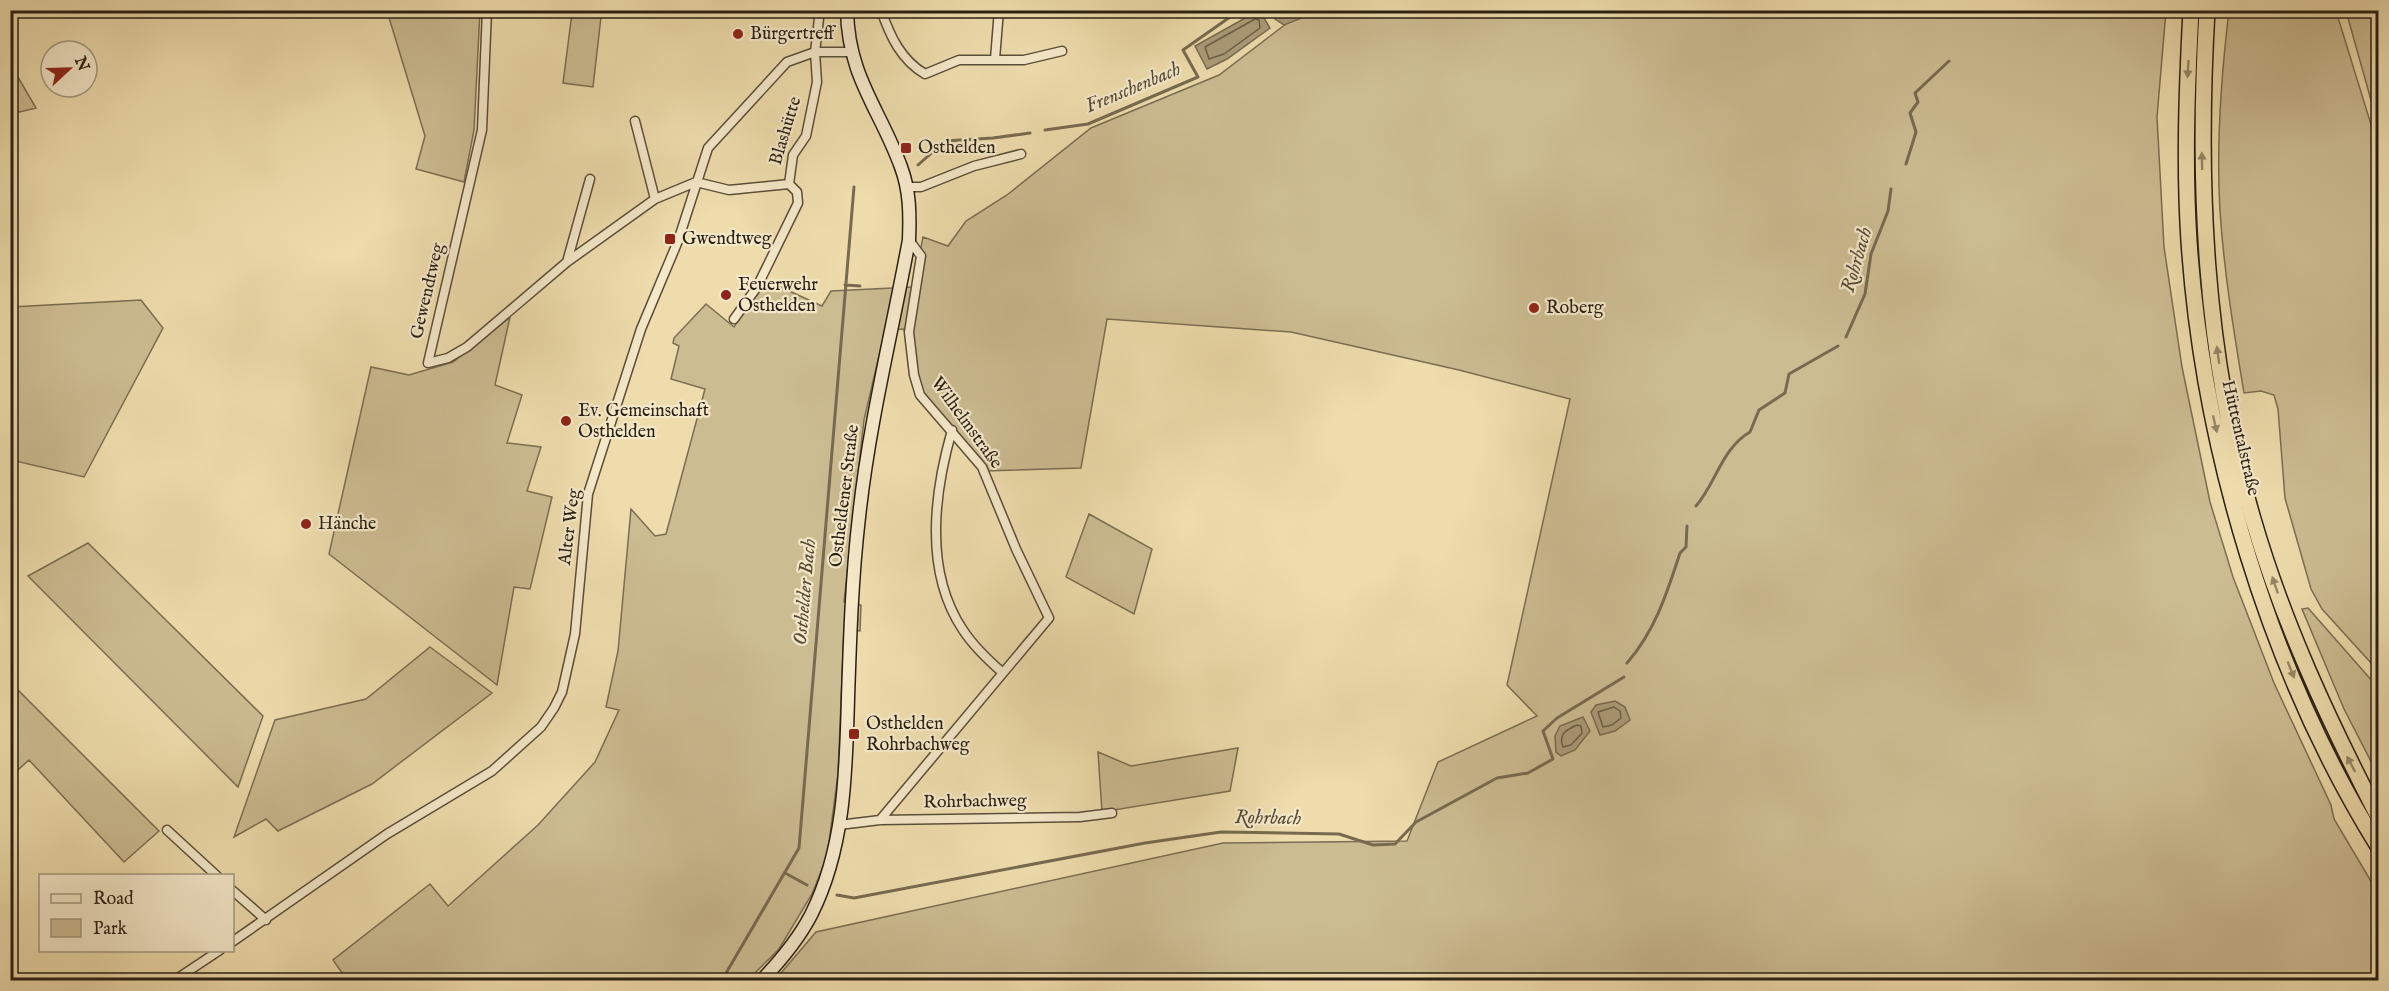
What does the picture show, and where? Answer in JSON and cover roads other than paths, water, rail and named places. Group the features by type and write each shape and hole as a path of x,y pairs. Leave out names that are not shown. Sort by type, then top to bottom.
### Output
{"highway":[{"name":"Hüttentalstraße","path":"2191,10 2186,105 2189,241 2210,404 2239,524 2273,627 2323,743 2379,846"},
{"name":"Hüttentalstraße","path":"2207,10 2201,105 2204,241 2224,401 2253,519 2288,621 2338,738 2379,816"}],"main road":[{"name":"Ostheldener Straße","path":"762,981 787,953 810,915 823,886 839,825 844,790 858,517 871,428 909,240 906,187 891,145 863,89 850,52 847,10"}],"street":[{"name":"Gewendtweg","path":"487,10 482,130 428,363 448,358 467,347 567,262 655,199 696,182"},
{"name":"Blashütte","path":"789,184 793,155 806,136 817,81 815,52 820,10"},
{"path":"881,10 889,33 906,59 912,67 925,74 959,60 1024,60 1062,51"},
{"path":"995,59 999,10"},
{"name":"Alter Weg","path":"234,941 387,834 492,771 541,727 562,692 575,634 588,494 641,329 678,241 708,148 787,62 815,52 850,52"},
{"path":"635,121 655,199"},
{"path":"906,187 921,187 974,166 1021,153"},
{"path":"567,262 590,179"},
{"name":"Blashütte","path":"696,182 729,190 789,184"},
{"name":"Blashütte","path":"735,319 757,287 798,203 797,192 789,184"},
{"name":"Wilhelmstraße","path":"909,240 921,256 909,332 914,375 920,394 982,467 1016,549 1049,618 1003,673"},
{"path":"880,820 1003,673 978,651 961,628 944,591 937,558 943,461 952,430"},
{"name":"Rohrbachweg","path":"839,825 880,820 1080,817 1112,813"},
{"path":"167,830 215,874"},
{"path":"234,892 266,920"},
{"path":"175,981 218,952"}],"water":[{"path":"1275,10 1319,11 1284,25 1275,19"},
{"path":"1254,13 1261,13 1270,28 1227,59 1207,69 1195,46"},
{"path":"1615,701 1625,707 1630,720 1615,731 1600,735 1591,712 1596,705"},
{"path":"1583,717 1590,731 1575,750 1561,756 1556,752 1555,736 1560,726"}],"waterway":[{"name":"Frenschenbach","path":"1045,130 1088,124 1198,77 1183,50 1240,10"},
{"name":"Rohrbach","path":"1906,164 1916,132 1910,113 1918,102 1915,93 1949,61"},
{"name":"Frenschenbach","path":"918,165 945,141 1030,133"},
{"name":"Osthelder Bach","path":"722,980 799,848 854,187"},
{"name":"Rohrbach","path":"1846,337 1865,294 1871,254 1888,211 1891,189"},
{"path":"845,285 860,286"},
{"name":"Rohrbach","path":"1696,506 1726,456 1740,439 1750,432 1759,410 1785,393 1789,374 1838,346"},
{"name":"Rohrbach","path":"1627,663 1653,625 1680,553 1686,547 1687,526"},
{"name":"Rohrbach","path":"837,895 854,898 1145,843 1221,832 1339,834 1373,845 1395,844 1416,822 1497,778 1528,773 1553,759 1543,731 1557,718 1624,677"},
{"name":"Rohrbach","path":"785,873 807,885"}],"place":[{"name":"Bürgertreff","path":"738,34"},
{"name":"Osthelden","path":"906,148"},
{"name":"Gwendtweg","path":"670,239"},
{"name":"Feuerwehr Osthelden","path":"726,295"},
{"name":"Roberg","path":"1534,308"},
{"name":"Ev. Gemeinschaft Osthelden","path":"566,421"},
{"name":"Hänche","path":"306,524"},
{"name":"Osthelden Rohrbachweg","path":"854,734"}]}
